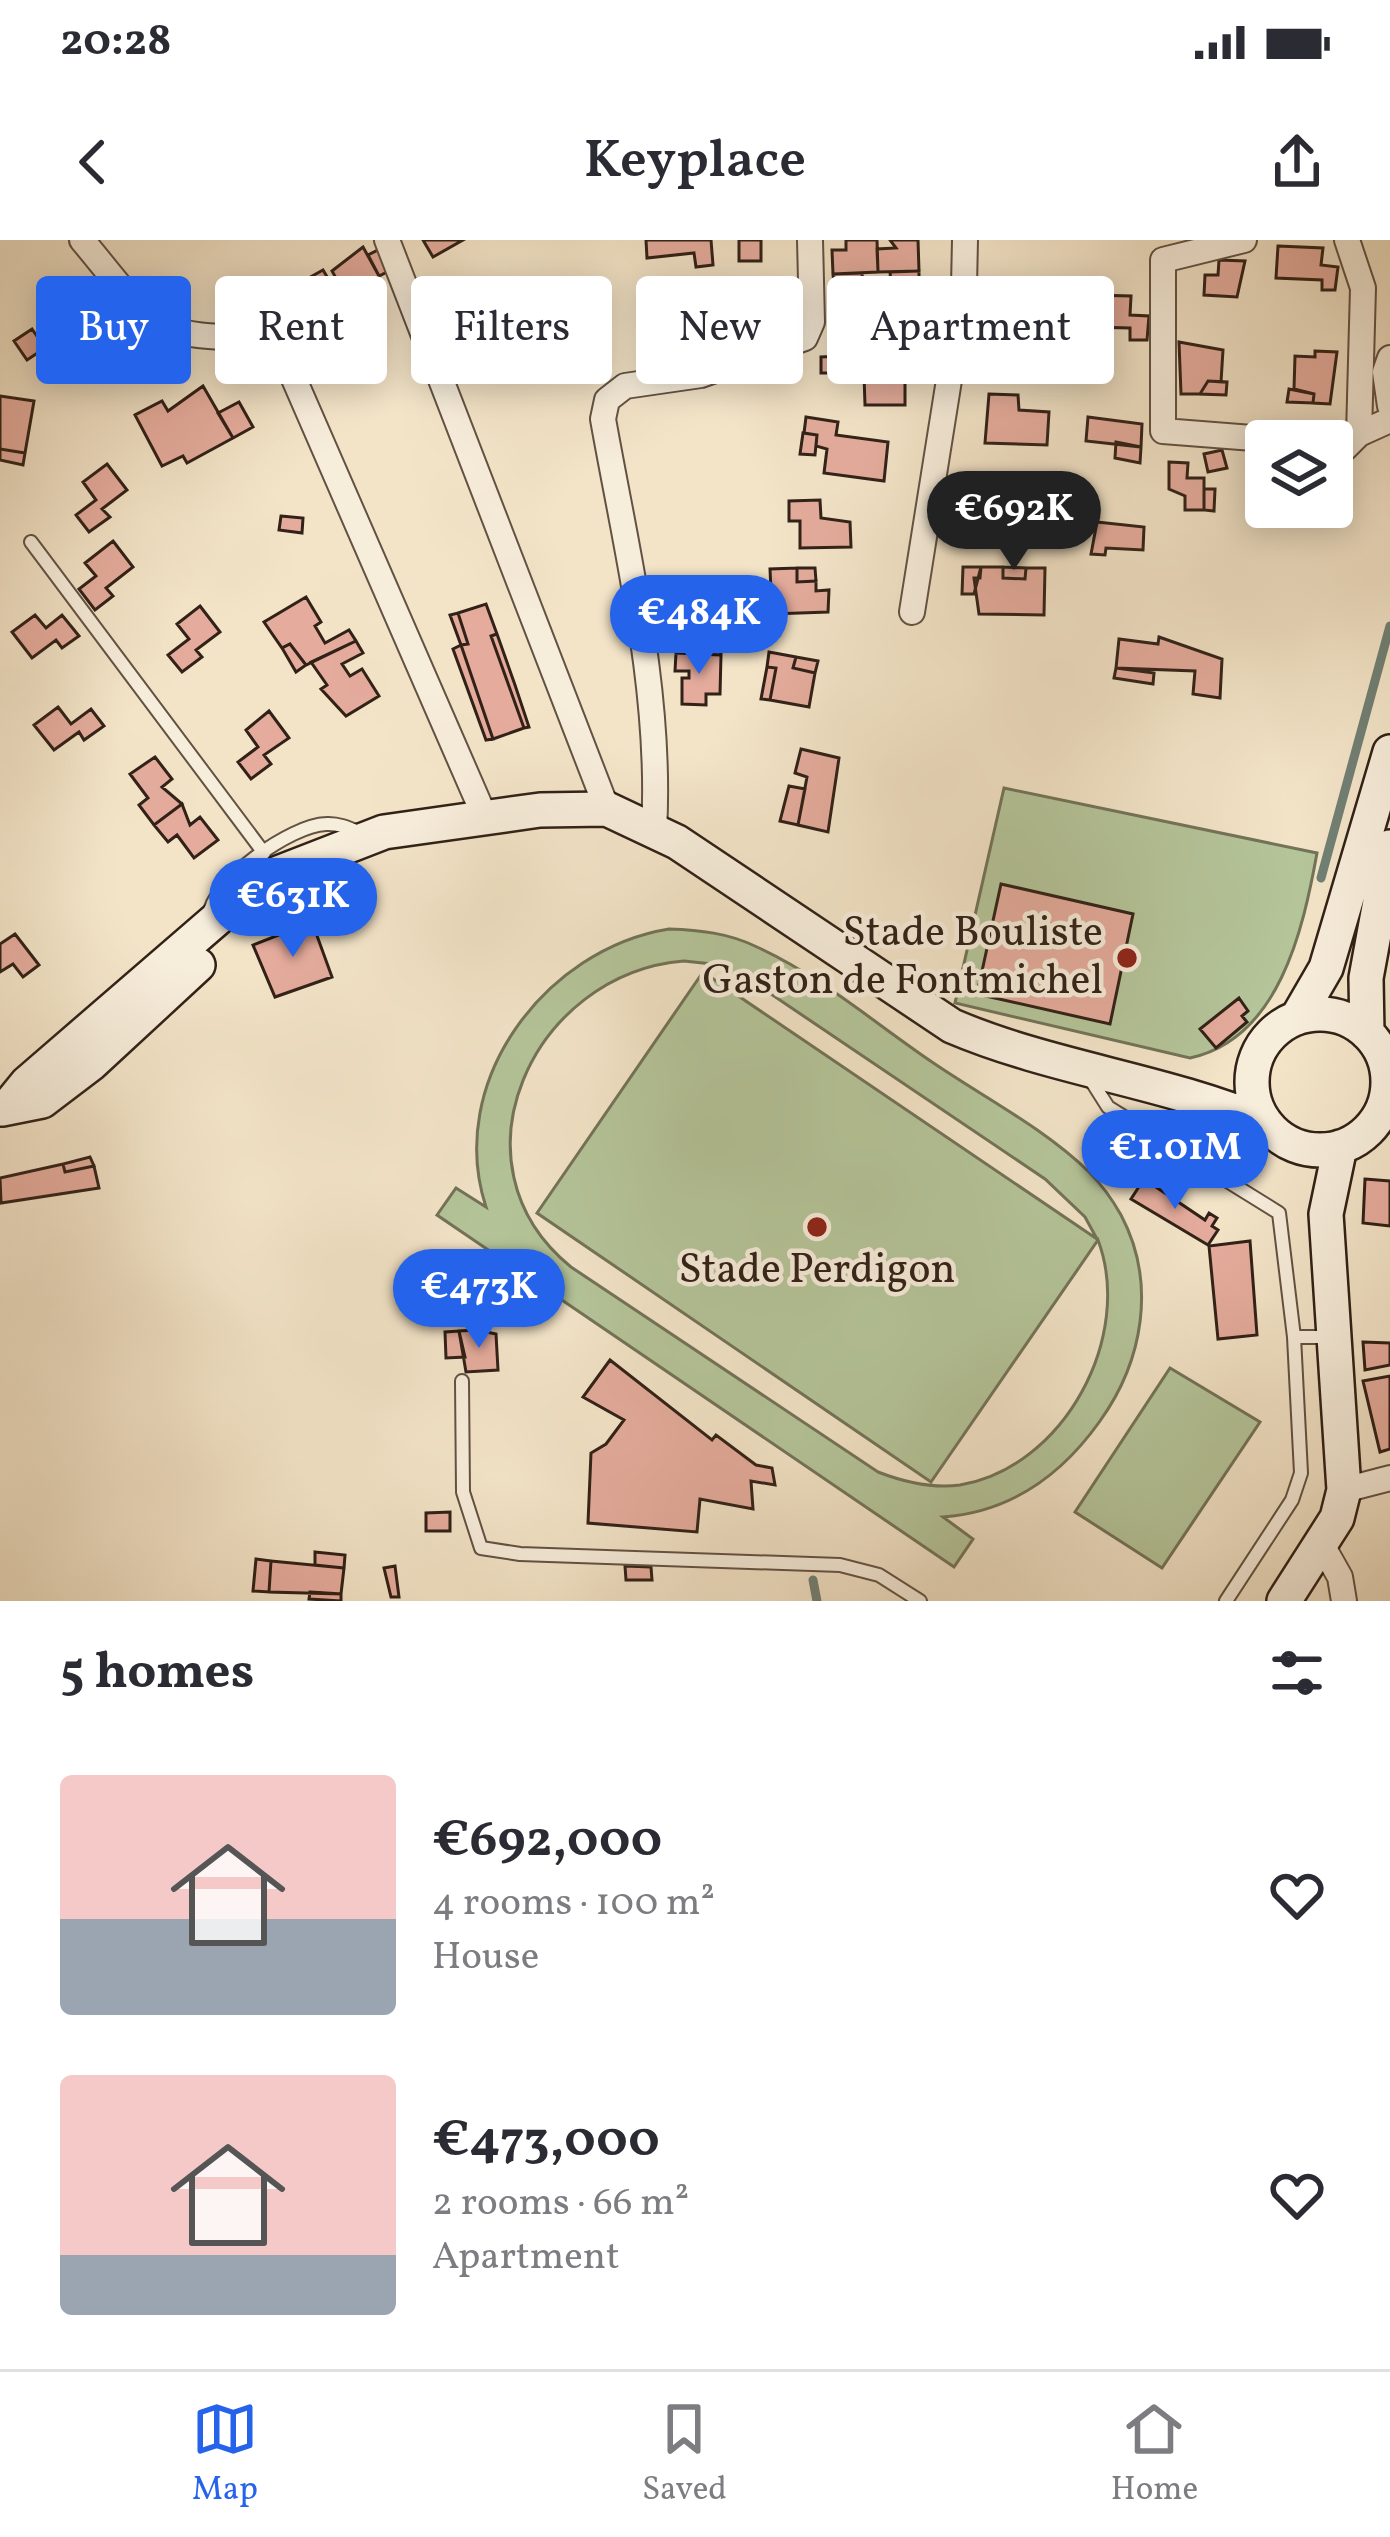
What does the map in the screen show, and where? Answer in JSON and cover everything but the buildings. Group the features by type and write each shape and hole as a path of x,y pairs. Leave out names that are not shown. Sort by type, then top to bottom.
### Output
{"main road":[{"path":"1265,1124 1257,1109 1252,1076 1266,1040 1297,1018 1326,968 1390,752"},
{"path":"5,1107 27,1082 263,879 370,837 484,815 607,809 654,831 952,1026 1001,1047 1206,1098 1265,1124 1293,1145 1326,1214"},
{"path":"1293,1145 1340,1147 1370,1129 1386,1098 1385,1063 1367,1033 1366,978 1390,847"},
{"path":"5,1107 42,1101 92,1063 268,901 301,862"},
{"path":"1297,1018 1334,1016 1367,1033"},
{"path":"1206,1098 1252,1076"},
{"path":"1283,1601 1322,1545 1344,1490 1326,1214 1340,1147"}],"street":[{"path":"82,240 150,321 196,338 259,337 291,372 484,815"},
{"path":"387,240 607,809"},
{"path":"654,831 657,780 647,670 603,419 607,400 626,386 701,375 805,338 812,322 810,240"},
{"path":"911,612 964,286 965,240"},
{"path":"1244,240 1163,260 1163,431 1245,437"},
{"path":"1347,240 1363,288 1359,434"},
{"path":"1390,358 1385,372 1390,406"},
{"path":"1353,440 1390,420"},
{"path":"1344,1490 1390,1478"},
{"path":"1322,1545 1340,1577 1345,1601"}],"lane":[{"path":"31,542 264,853"},
{"path":"209,926 218,892 278,841 326,824 370,837"},
{"path":"1082,1066 1108,1107 1279,1213 1294,1337 1301,1473 1292,1500 1226,1601"},
{"path":"1294,1337 1337,1337"},
{"path":"462,1381 463,1492 481,1548 520,1554 840,1565 879,1575 920,1601"}],"green space":[{"name":"Stade Bouliste Gaston de Fontmichel","path":"1004,788 1317,853 1304,915 1282,977 1245,1029 1220,1047 1190,1058 955,1003"},
{"name":"Stade Perdigon","path":"669,929 703,931 736,938 780,958 1053,1141 1094,1177 1121,1215 1139,1267 1142,1294 1135,1347 1115,1398 1085,1441 1032,1488 990,1508 943,1517 973,1539 954,1567 437,1215 456,1188 486,1207 477,1160 480,1114 493,1069 516,1029 546,993 582,963 624,942","holes":["684,961 712,964 762,988 1045,1179 1085,1217 1097,1239 703,972 537,1213 931,1482 1098,1240 1107,1277 1098,1355 1082,1392 1031,1453 998,1473 960,1485 908,1482 878,1472 571,1267 533,1225 514,1177 511,1128 523,1080 548,1036 585,999 631,973"]},
{"path":"1170,1368 1260,1422 1162,1568 1075,1512"}],"waterway":[{"path":"1321,878 1390,626"},
{"path":"813,1580 817,1601"}],"place":[{"name":"Stade Bouliste Gaston de Fontmichel","path":"1127,958"},
{"name":"Stade Perdigon","path":"817,1227"}]}
